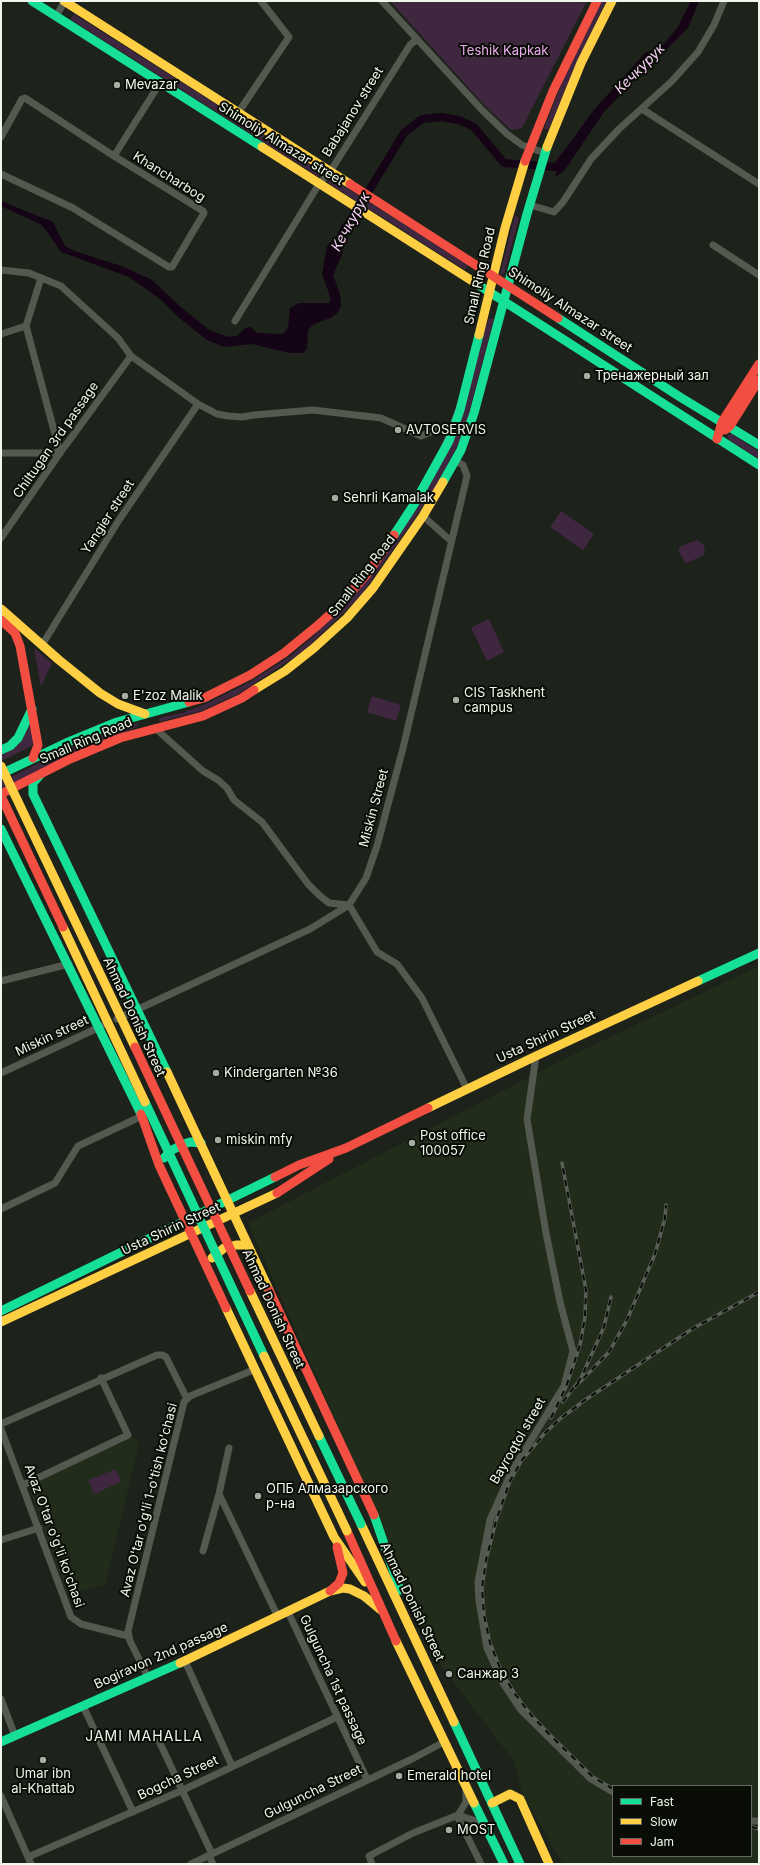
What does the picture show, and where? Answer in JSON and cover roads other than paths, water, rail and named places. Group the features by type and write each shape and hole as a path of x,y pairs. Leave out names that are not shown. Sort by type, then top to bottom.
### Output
{"main road":[{"name":"Shimoliy Almazar street","path":"32,1 490,292 716,439 759,465"},
{"name":"Shimoliy Almazar street","path":"65,1 680,397 759,445"},
{"path":"529,149 550,98 597,1"},
{"path":"508,285 545,154 581,63 612,1"},
{"name":"Small Ring Road","path":"1,774 33,758 117,722 204,698 250,676 297,644 328,617 359,583 395,534 436,468 453,429 466,388 505,228 529,149"},
{"name":"Small Ring Road","path":"1,795 120,738 197,718 218,710 254,690 305,656 338,627 359,604 424,516 456,461 474,413 508,285"},
{"path":"726,424 759,364"},
{"path":"716,439 759,380"},
{"path":"1,609 100,693 118,704 145,714 152,729"},
{"path":"1,750 10,746 18,738 32,709 33,694 24,640 14,619"},
{"path":"1,620 14,631 18,639 38,745 33,758"},
{"name":"Ahmad Donish Street","path":"1,766 424,1657 520,1864"},
{"name":"Ahmad Donish Street","path":"40,775 34,783 33,794 201,1143 374,1515 424,1657"},
{"name":"Ahmad Donish Street","path":"1,795 347,1531 377,1601"},
{"name":"Ahmad Donish Street","path":"1,829 69,964 142,1116 159,1165 334,1537 382,1610 444,1742 504,1864"},
{"name":"Usta Shirin Street","path":"1,1311 299,1165 346,1148 536,1056 759,953"},
{"path":"159,1165 167,1155 178,1147 190,1142 201,1143"},
{"name":"Usta Shirin Street","path":"1,1322 278,1192 346,1148"},
{"path":"206,1266 214,1255 224,1248 236,1245 248,1245"},
{"path":"330,1591 339,1583 343,1573 334,1537"},
{"path":"330,1591 343,1588 350,1589 364,1596 382,1610"},
{"name":"Bogiravon 2nd passage","path":"1,1742 184,1661 330,1591"},
{"path":"492,1803 510,1794 520,1799 549,1864"}],"street":[{"path":"56,16 65,1"},
{"path":"238,113 289,37 261,1"},
{"path":"382,1 502,129 522,145 545,154"},
{"path":"530,205 554,212 563,202 591,159 620,129 672,82 698,52 710,32 724,1"},
{"name":"Babajanov street","path":"235,321 319,184 330,172 410,44 417,39"},
{"path":"114,156 160,83"},
{"name":"Khancharbog","path":"1,136 24,98 204,213 172,267 169,267 73,208 1,174"},
{"path":"642,109 759,184"},
{"path":"713,244 759,275"},
{"path":"1,270 30,273 61,286 118,338 131,356 208,410 228,416 242,417 254,414 313,410 381,418 421,436 443,428 453,429"},
{"path":"1,453 60,453 26,326 42,278"},
{"path":"1,334 26,326"},
{"name":"Chiltugan 3rd passage","path":"1,538 60,453 131,356"},
{"name":"Yangier street","path":"42,645 119,520 198,404"},
{"name":"Miskin Street","path":"136,1010 310,929 349,905 366,878 377,846 403,748 467,476 463,465 456,461"},
{"path":"424,516 451,541"},
{"path":"152,729 203,771 228,788 234,800 262,822 308,884 319,896 329,903 349,905 377,952 397,964 422,998 467,1089"},
{"path":"1,981 69,964"},
{"name":"Miskin street","path":"1,1074 136,1010"},
{"name":"Bayroqtol street","path":"536,1056 527,1119 546,1233 560,1302 573,1351 564,1386 511,1473 490,1520 478,1582 479,1601 487,1648 503,1683 521,1710 591,1779 612,1791"},
{"path":"1,1209 55,1183 78,1146 142,1116"},
{"path":"1,1424 101,1378 157,1355 162,1355 167,1359 187,1398"},
{"name":"Avaz O'tar o'g'li 1-o'tish ko'chasi","path":"128,1636 182,1410 187,1398 256,1369"},
{"path":"23,1485 128,1435 101,1378"},
{"name":"Avaz O'tar o'g'li ko'chasi","path":"1,1429 71,1617 81,1624 128,1636"},
{"path":"203,1551 219,1494 229,1448"},
{"path":"219,1494 278,1617"},
{"path":"1,1540 39,1528"},
{"name":"Gulguncha 1st passage","path":"288,1612 367,1779"},
{"path":"128,1636 148,1677"},
{"path":"184,1661 232,1766"},
{"path":"1,1699 15,1736"},
{"path":"83,1706 133,1812"},
{"name":"Bogcha Street","path":"30,1861 337,1717"},
{"path":"159,1741 183,1790 213,1864"},
{"name":"Gulguncha Street","path":"191,1864 367,1779 412,1759 444,1742"},
{"path":"372,1864 369,1856 413,1833 458,1815 466,1802 466,1787"},
{"path":"1,1796 30,1861"},
{"path":"458,1815 476,1821 488,1832"},
{"path":"458,1815 481,1864"}],"water":[{"path":"691,1 699,1 688,28 667,49 649,61 639,75 604,112 564,171 555,177 561,155 593,111 645,53 663,45 677,28"},
{"path":"1,201 53,222 65,246 75,251 124,267 152,280 182,308 209,330 228,337 237,336 245,328 250,327 257,333 283,334 288,328 290,308 299,303 329,303 331,299 322,274 327,246 337,235 342,224 350,220 350,229 342,245 343,252 333,275 340,294 341,305 338,312 332,317 314,324 308,330 307,349 303,353 290,353 252,344 224,347 207,340 177,316 160,299 129,277 61,252 40,224 1,206"}],"waterway":[{"name":"Кечкурук","path":"345,230 404,133 422,119 442,117 459,120 474,127 504,163 557,167 563,158"}],"railway":[{"path":"551,1418 566,1387 580,1345 585,1317 586,1290 562,1163"},
{"path":"575,1387 609,1352 627,1320 655,1254 665,1218 666,1205"},
{"path":"612,1788 593,1777 549,1734 532,1716 515,1694 502,1673 490,1643 484,1615 482,1589 486,1560 496,1521 510,1481 522,1460 544,1434 561,1418 585,1400 692,1329 759,1292"},
{"path":"563,1402 581,1378 604,1327 611,1297"},
{"path":"752,1827 759,1829"}],"place":[{"name":"Mevazar","path":"117,85"},
{"name":"Тренажерный зал","path":"587,376"},
{"name":"AVTOSERVIS","path":"398,430"},
{"name":"Sehrli Kamalak","path":"335,498"},
{"name":"E'zoz Malik","path":"125,696"},
{"name":"CIS Taskhent campus","path":"456,700"},
{"name":"Kindergarten №36","path":"216,1073"},
{"name":"miskin mfy","path":"218,1140"},
{"name":"Post office 100057","path":"412,1143"},
{"name":"ОПБ Алмазарского р-на","path":"258,1496"},
{"name":"Санжар 3","path":"449,1674"},
{"name":"Umar ibn al-Khattab","path":"43,1760"},
{"name":"Emerald hotel","path":"399,1776"},
{"name":"MOST","path":"449,1830"}],"district":[{"name":"JAMI MAHALLA","path":"144,1737"}],"park label":[{"name":"Teshik Kapkak","path":"504,51"}]}
